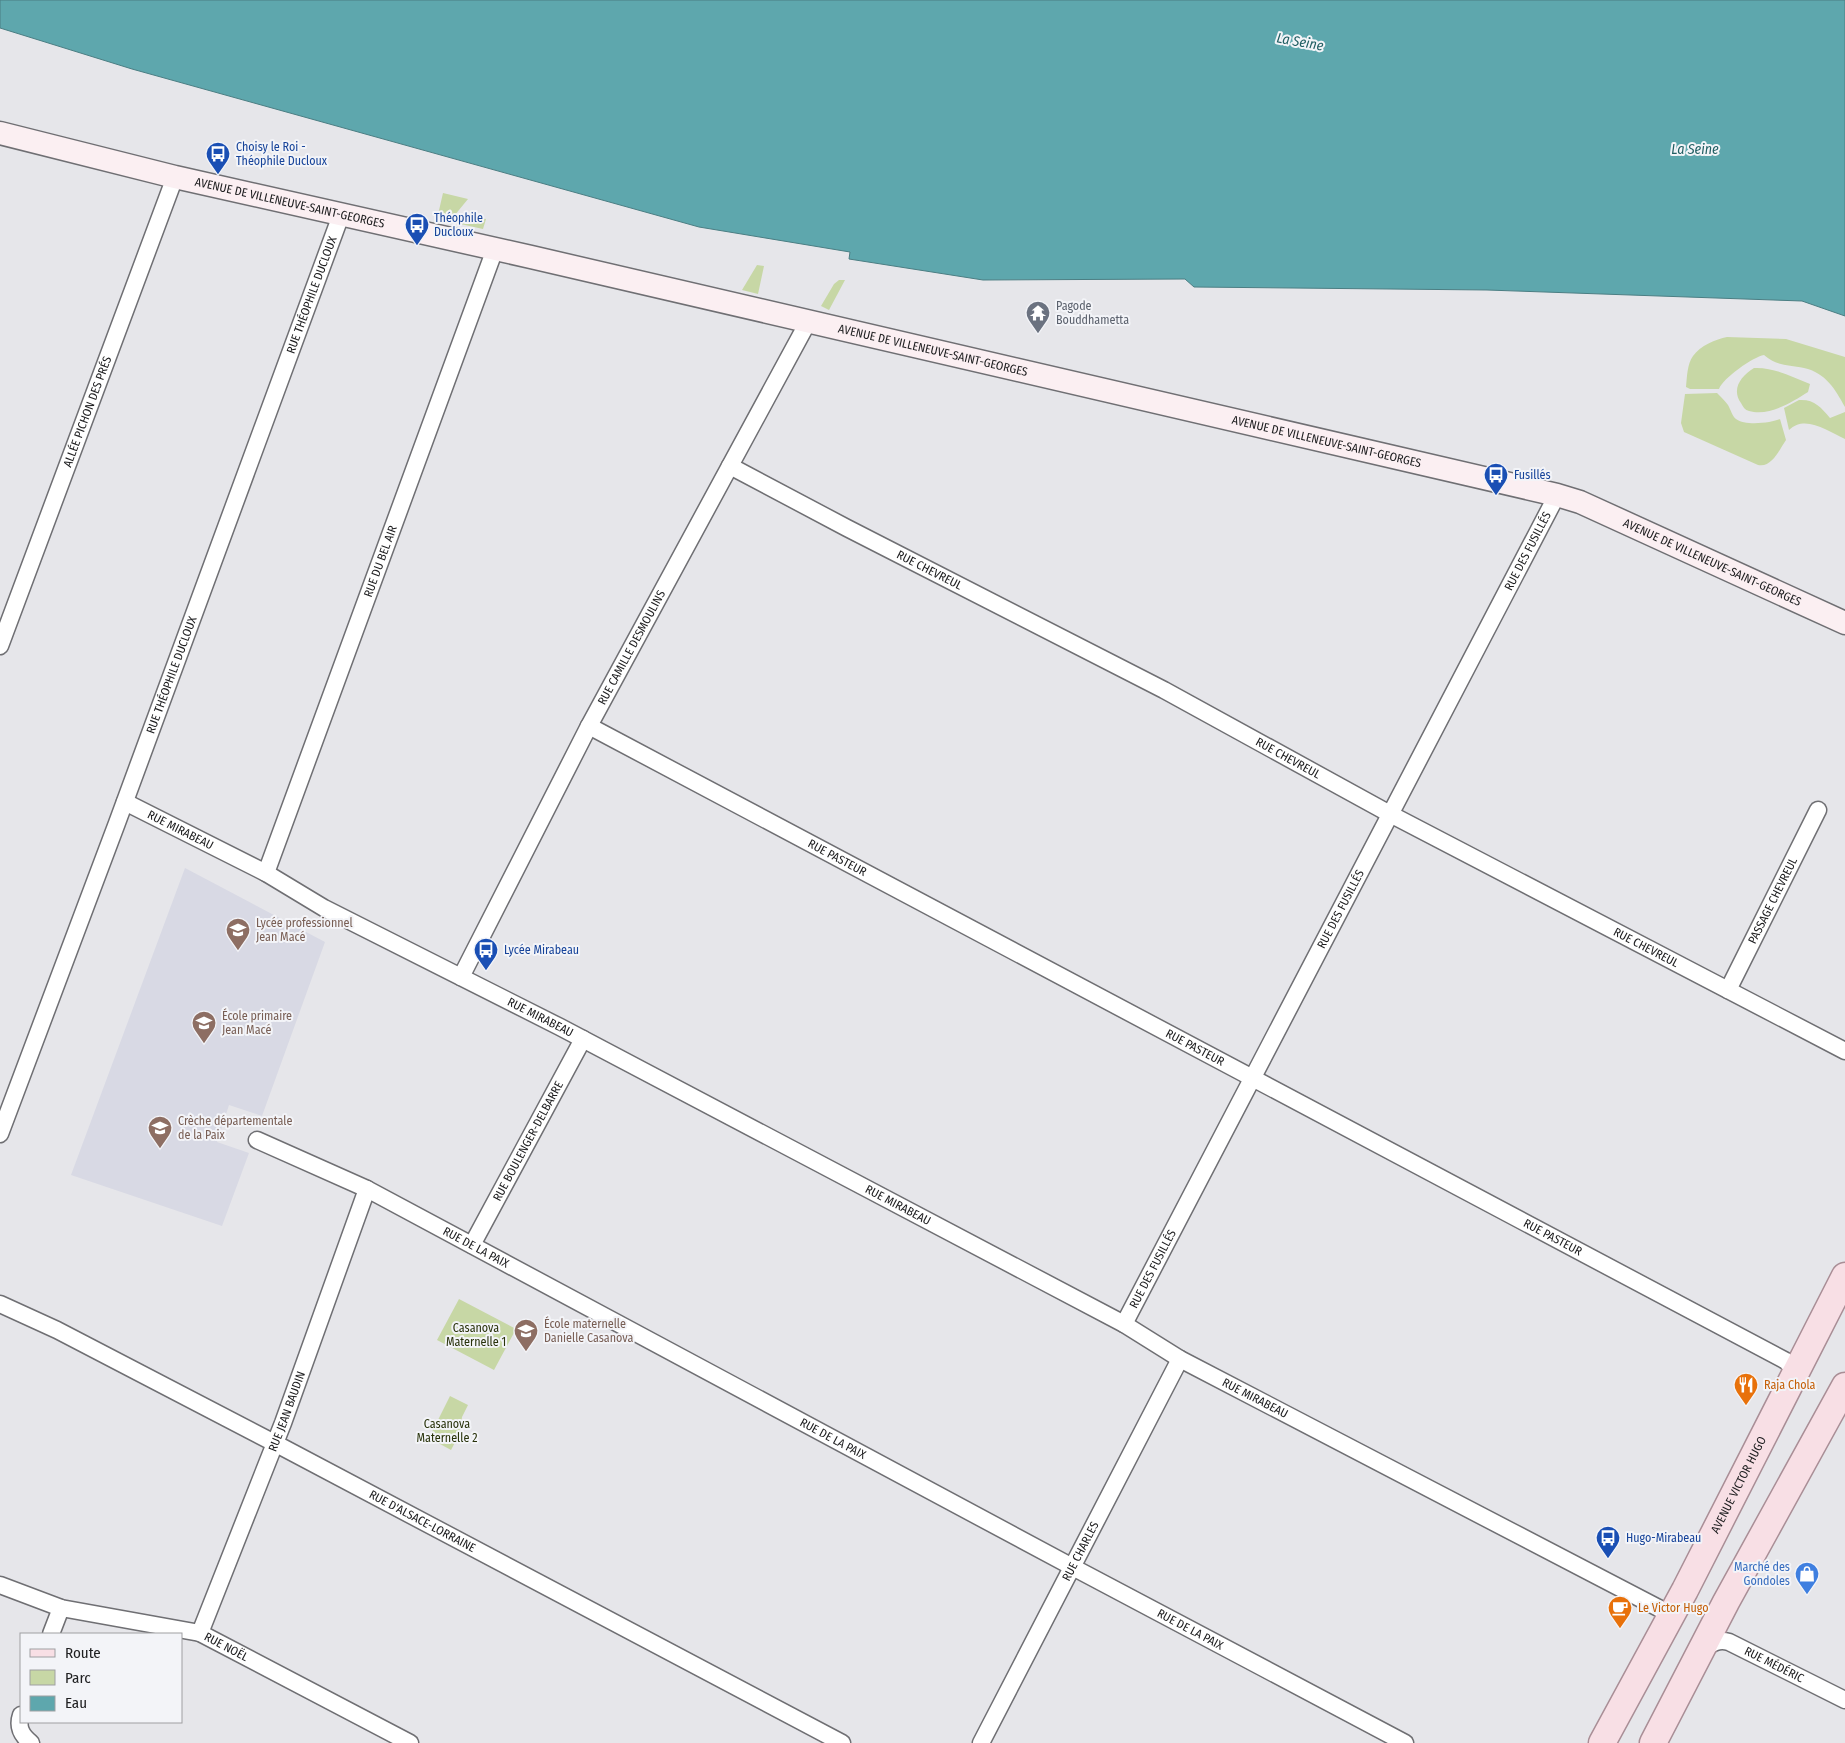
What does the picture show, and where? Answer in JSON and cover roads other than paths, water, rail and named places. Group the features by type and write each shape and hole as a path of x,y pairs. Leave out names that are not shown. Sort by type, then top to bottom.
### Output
{"main road":[{"name":"AVENUE DE VILLENEUVE-SAINT-GEORGES","path":"0,133 175,177 495,249 1557,495 1580,502 1845,623"},
{"name":"AVENUE VICTOR HUGO","path":"1602,1743 1670,1614 1685,1590 1845,1276"},
{"path":"1653,1743 1703,1650 1726,1602 1844,1396"}],"street":[{"name":"ALLÉE PICHON DES PRÉS","path":"0,646 175,177"},
{"name":"RUE THÉOPHILE DUCLOUX","path":"0,1134 125,802 341,215"},
{"name":"RUE DU BEL AIR","path":"266,873 495,249"},
{"name":"RUE CAMILLE DESMOULINS","path":"462,977 589,726 808,322"},
{"name":"RUE CHEVREUL","path":"730,466 1164,690 1390,814 1845,1052"},
{"name":"RUE DES FUSILLÉS","path":"1124,1324 1557,495"},
{"name":"RUE PASTEUR","path":"589,726 1786,1361 1792,1367 1794,1374"},
{"name":"RUE MIRABEAU","path":"125,802 266,873 324,908 583,1039 1124,1324 1180,1359 1670,1614"},
{"name":"PASSAGE CHEVREUL","path":"1728,990 1818,810"},
{"name":"RUE BOULENGER-DELBARRE","path":"472,1245 583,1039"},
{"name":"RUE DE LA PAIX","path":"257,1140 367,1189 1072,1567 1405,1743"},
{"name":"RUE JEAN BAUDIN","path":"200,1633 275,1443 367,1189"},
{"name":"RUE D'ALSACE-LORRAINE","path":"0,1304 57,1330 275,1443 842,1743"},
{"name":"RUE CHARLES","path":"981,1743 1180,1359"},
{"name":"RUE NOËL","path":"0,1585 61,1608 200,1633 410,1743"},
{"path":"51,1633 61,1608"},
{"name":"RUE MÉDÉRIC","path":"1703,1650 1721,1640 1729,1642 1845,1700"},
{"path":"20,1718 22,1736 30,1743"}],"water":[{"name":"La Seine","path":"0,0 1845,0 1845,316 1802,301 1487,290 1194,287 1185,279 983,280 849,259 850,252 699,227 132,69 0,28"}],"place":[{"name":"Choisy le Roi - Théophile Ducloux","path":"218,175"},
{"name":"Théophile Ducloux","path":"417,246"},
{"name":"Pagode Bouddhametta","path":"1038,334"},
{"name":"Fusillés","path":"1496,496"},
{"name":"Lycée professionnel Jean Macé","path":"238,951"},
{"name":"Lycée Mirabeau","path":"486,971"},
{"name":"École primaire Jean Macé","path":"204,1044"},
{"name":"Crèche départementale de la Paix","path":"160,1149"},
{"name":"École maternelle Danielle Casanova","path":"526,1352"},
{"name":"Raja Chola","path":"1746,1406"},
{"name":"Hugo-Mirabeau","path":"1608,1559"},
{"name":"Marché des Gondoles","path":"1807,1595"},
{"name":"Le Victor Hugo","path":"1620,1629"}],"park label":[{"name":"Casanova Maternelle 1","path":"476,1335"},
{"name":"Casanova Maternelle 2","path":"447,1431"}]}
